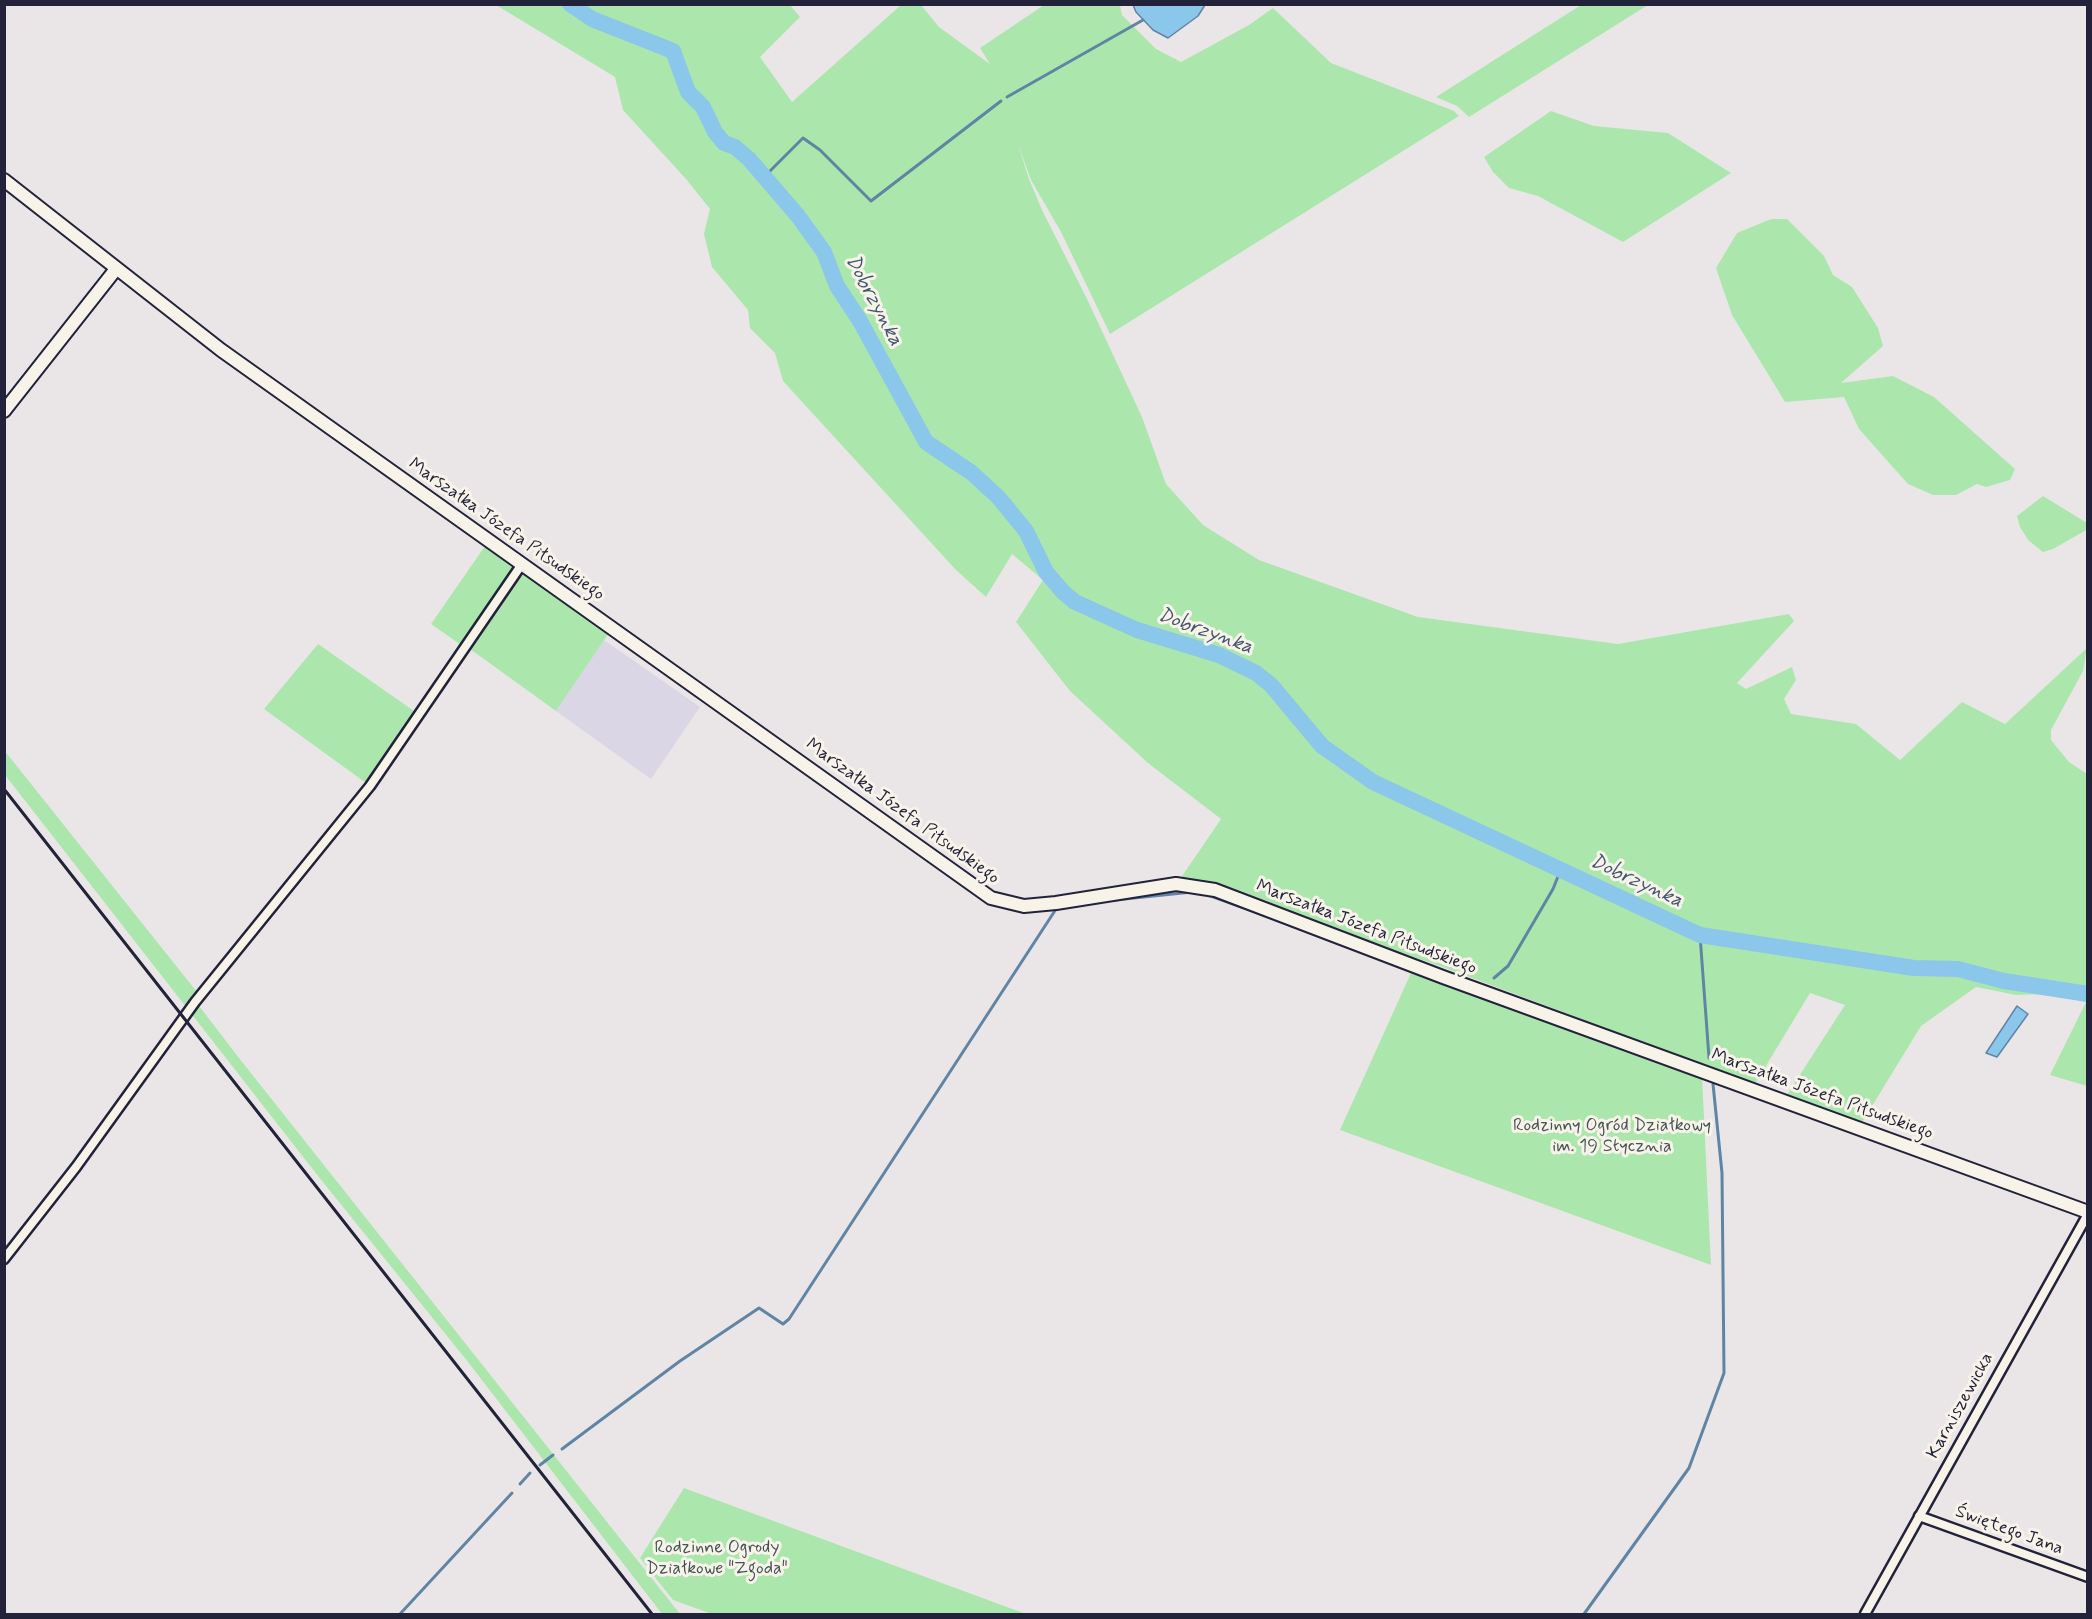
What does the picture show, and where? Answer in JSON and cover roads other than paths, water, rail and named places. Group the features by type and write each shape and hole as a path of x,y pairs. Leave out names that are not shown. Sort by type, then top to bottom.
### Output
{"street":[{"name":"Marszałka Józefa Piłsudskiego","path":"4,180 221,350 991,898 1024,906 1176,884 1215,890 1443,977 2088,1213"},
{"path":"4,411 116,269"},
{"path":"4,1258 76,1167 195,1002 370,786 522,564"},
{"name":"Karniszewicka","path":"1864,1614 2088,1213"},
{"name":"Świętego Jana","path":"1919,1516 2088,1577"}],"water":[{"path":"1133,4 1205,5 1198,16 1168,38 1153,30 1136,12"},
{"path":"2017,1006 2028,1014 1997,1057 1986,1053"}],"waterway":[{"name":"Dobrzynka","path":"570,4 592,19 673,51 688,92 703,107 715,132 724,143 735,147 749,159 798,216 824,252 837,286 860,321 926,442 972,473 999,498 1026,531 1046,572 1075,602 1137,630 1219,655 1256,673 1271,685 1322,746 1373,782 1700,935 1914,968 1958,969 2004,981 2088,994"},
{"path":"1007,97 1143,20"},
{"path":"763,178 803,138 820,150 871,201 1001,101"},
{"path":"1494,978 1508,966 1553,889 1561,869"},
{"path":"1115,900 1192,892"},
{"path":"1208,895 1272,918"},
{"path":"562,1449 680,1361 759,1308 783,1324 789,1319 1058,906"},
{"path":"1700,935 1709,1058"},
{"path":"1407,969 1420,975"},
{"path":"1584,1614 1689,1468 1724,1373 1722,1173 1713,1084"},
{"path":"540,1465 553,1455"},
{"path":"520,1484 530,1473"},
{"path":"400,1614 512,1493"}],"railway":[{"path":"4,789 652,1614"}],"park label":[{"name":"Rodzinny Ogród Działkowy im. 19 Stycznia","path":"1612,1136"},
{"name":"Rodzinne Ogrody Działkowe \"Zgoda\"","path":"717,1558"}]}
